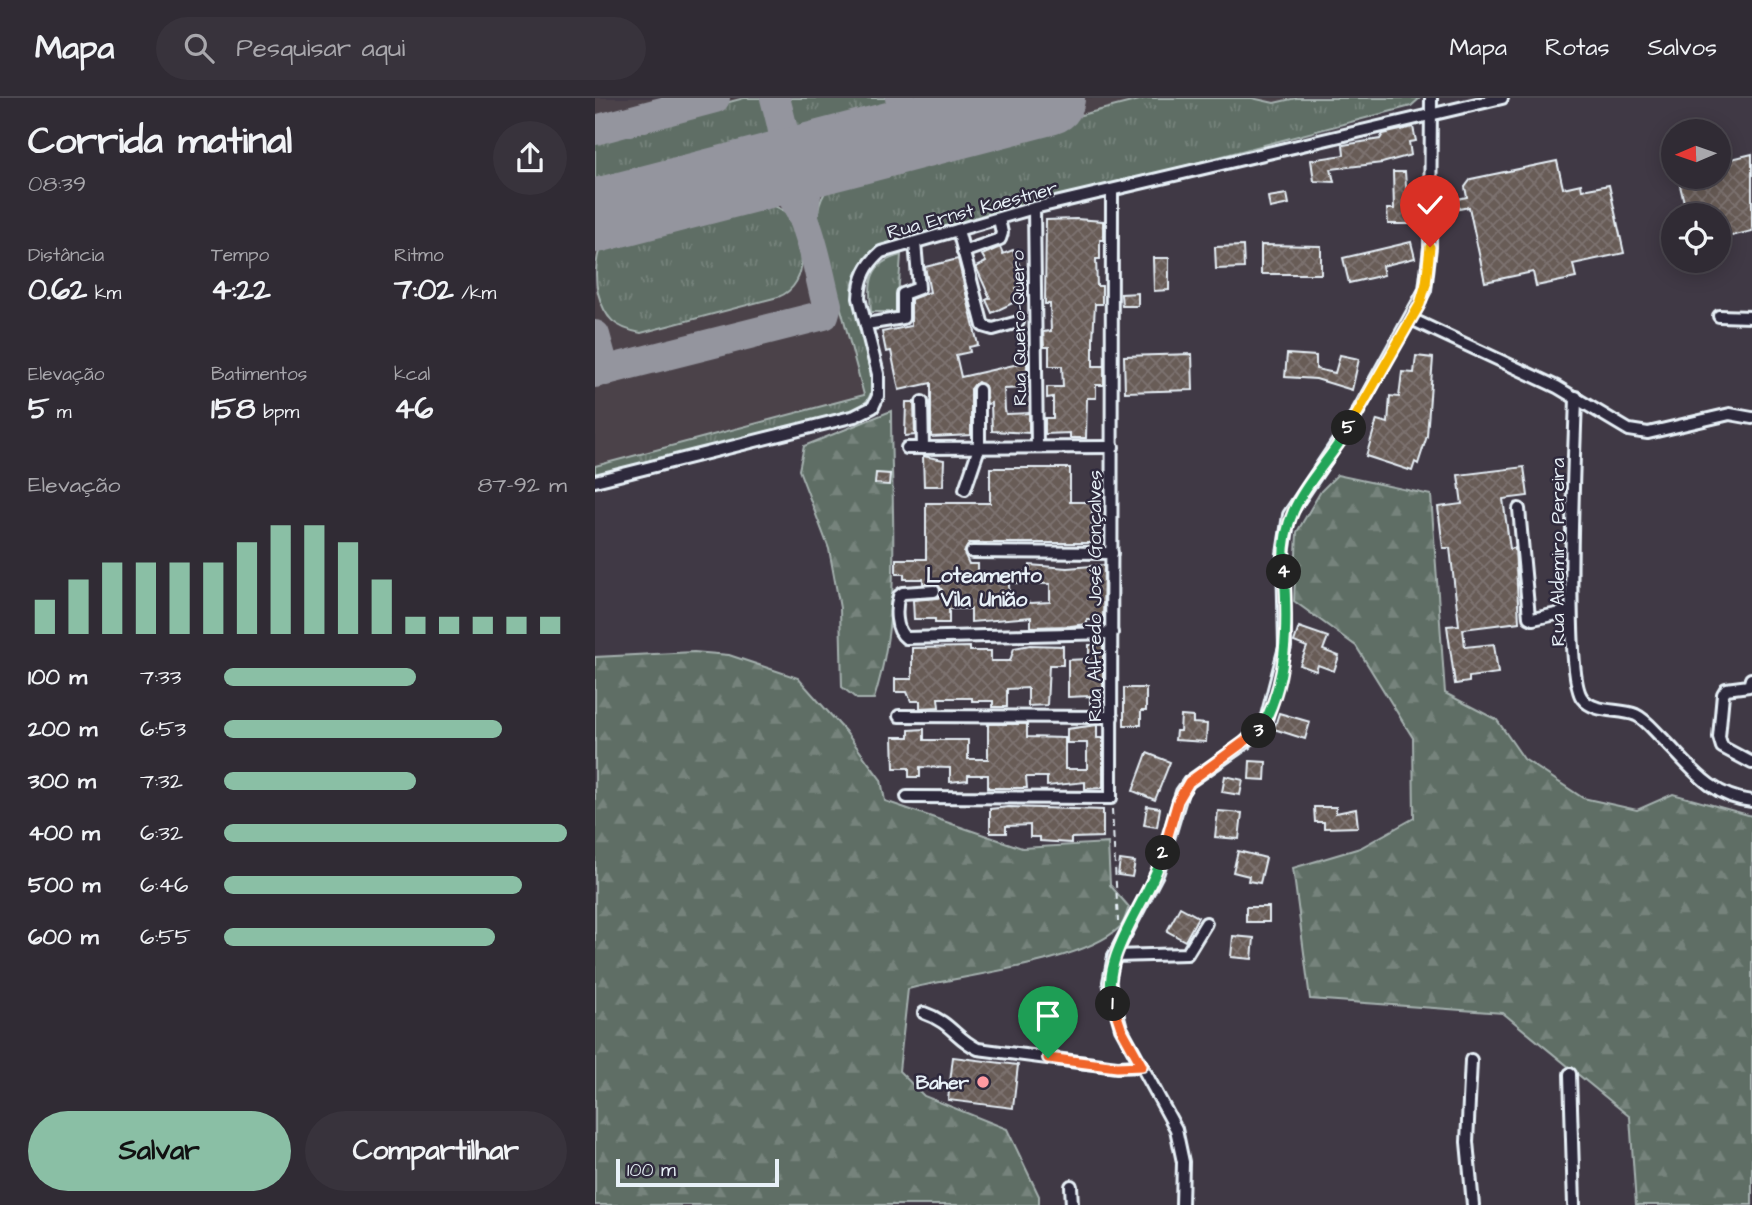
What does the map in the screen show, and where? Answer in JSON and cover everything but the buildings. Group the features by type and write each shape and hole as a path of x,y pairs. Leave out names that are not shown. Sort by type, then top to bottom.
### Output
{"street":[{"path":"1182,1205 1182,1162 1176,1129 1121,1028 1108,982 1114,956 1158,872 1182,792 1189,782 1257,733 1266,720 1285,648 1283,554 1289,515 1337,446 1425,290 1429,270 1431,98"},
{"name":"Rua Ernst Kaestner","path":"598,480 864,412 873,407 879,386 860,285 870,262 881,252 1034,208 1502,98"},
{"name":"Rua Alfredo José Gonçalves","path":"1111,798 1112,190"},
{"name":"Rua Quero-Quero","path":"1034,208 1037,447"},
{"path":"964,252 1000,239 1002,235 999,219"},
{"path":"958,230 983,326 993,329 1018,322"},
{"path":"866,324 903,318 903,294 919,288 915,243"},
{"path":"1719,316 1752,317"},
{"path":"1411,319 1576,397 1629,430 1648,433 1730,414 1752,418"},
{"path":"965,489 979,448 979,390"},
{"name":"Rua Aldemiro Pereira","path":"1576,397 1571,611 1575,677 1579,695 1587,704 1635,715 1662,737 1682,762 1707,785 1734,799 1752,801"},
{"path":"922,402 923,448"},
{"path":"907,448 1112,447"},
{"path":"595,490 598,480"},
{"path":"1519,509 1529,617 1533,619 1571,611"},
{"path":"972,552 1112,553"},
{"path":"934,592 899,596 899,629 906,638 1112,633"},
{"path":"1751,679 1749,686 1733,687 1723,694 1719,737 1722,747 1752,763"},
{"path":"899,716 1112,717"},
{"path":"907,797 1111,798"},
{"path":"1114,956 1187,954 1206,923"},
{"path":"924,1013 943,1019 968,1045 978,1049 1117,1067 1142,1066"},
{"path":"1471,1060 1467,1142 1473,1205"},
{"path":"1570,1074 1574,1205"},
{"path":"1072,1186 1072,1205"}],"path":[{"path":"1111,798 1117,918"}],"shaded area":[{"path":"595,98 1421,98 1411,106 859,251 838,290 865,395 595,466"}],"green space":[{"path":"744,98 761,98 764,102 775,132 772,144 595,191 595,138"},
{"path":"786,98 890,98 885,115 804,137 791,126 786,110"},
{"path":"1147,98 1252,98 1274,103 1296,98 1420,98 1411,106 882,246 862,264 852,289 872,381 871,394 861,406 595,475 595,466 864,395 817,219 822,199 838,180 844,176"},
{"path":"748,202 777,207 792,221 801,245 802,258 796,282 789,291 778,297 641,333 612,321 604,310 596,282 601,247 611,239 648,225"},
{"path":"901,255 897,312 871,312 870,292 876,269 882,263"},
{"path":"891,411 893,556 889,629 874,699 857,699 842,687 840,608 829,549 799,470 804,446"},
{"path":"1337,475 1431,495 1445,693 1497,720 1524,759 1583,798 1637,810 1673,794 1752,816 1752,1205 1636,1205 1630,1117 1503,1013 1310,999 1293,868 1360,848 1414,818 1413,738 1356,646 1294,601 1297,532 1321,491"},
{"path":"694,652 729,655 798,678 845,731 881,780 885,801 1022,848 1108,843 1110,885 1129,907 1120,927 1102,940 1050,959 908,989 899,1071 924,1096 1007,1129 1039,1196 1039,1205 595,1205 595,657"}],"taxiway":[{"path":"595,130 715,98"},
{"path":"746,177 762,170 780,156 784,137 775,98"},
{"path":"900,98 908,112 918,120 931,125 946,125"},
{"path":"1010,98 1013,107"},
{"path":"872,145 887,138 895,128 901,100"},
{"path":"804,219 809,183 818,168 832,154"},
{"path":"595,373 824,315 827,305 815,252 802,214 793,198 782,185 769,177 746,177"},
{"path":"595,221 608,213"},
{"path":"595,335 605,371"}],"runway":[{"path":"595,216 1048,98"}],"place":[{"name":"Baher","path":"983,1082"}],"district":[{"name":"Loteamento Vila União","path":"984,587"}],"route":[{"path":"1048,1058 1117,1067 1142,1066 1121,1028 1110,996 1108,982 1114,956 1158,872 1182,792 1189,782 1257,733 1266,720 1285,648 1283,554 1289,515 1337,446 1420,304 1429,270 1430,247"}]}
